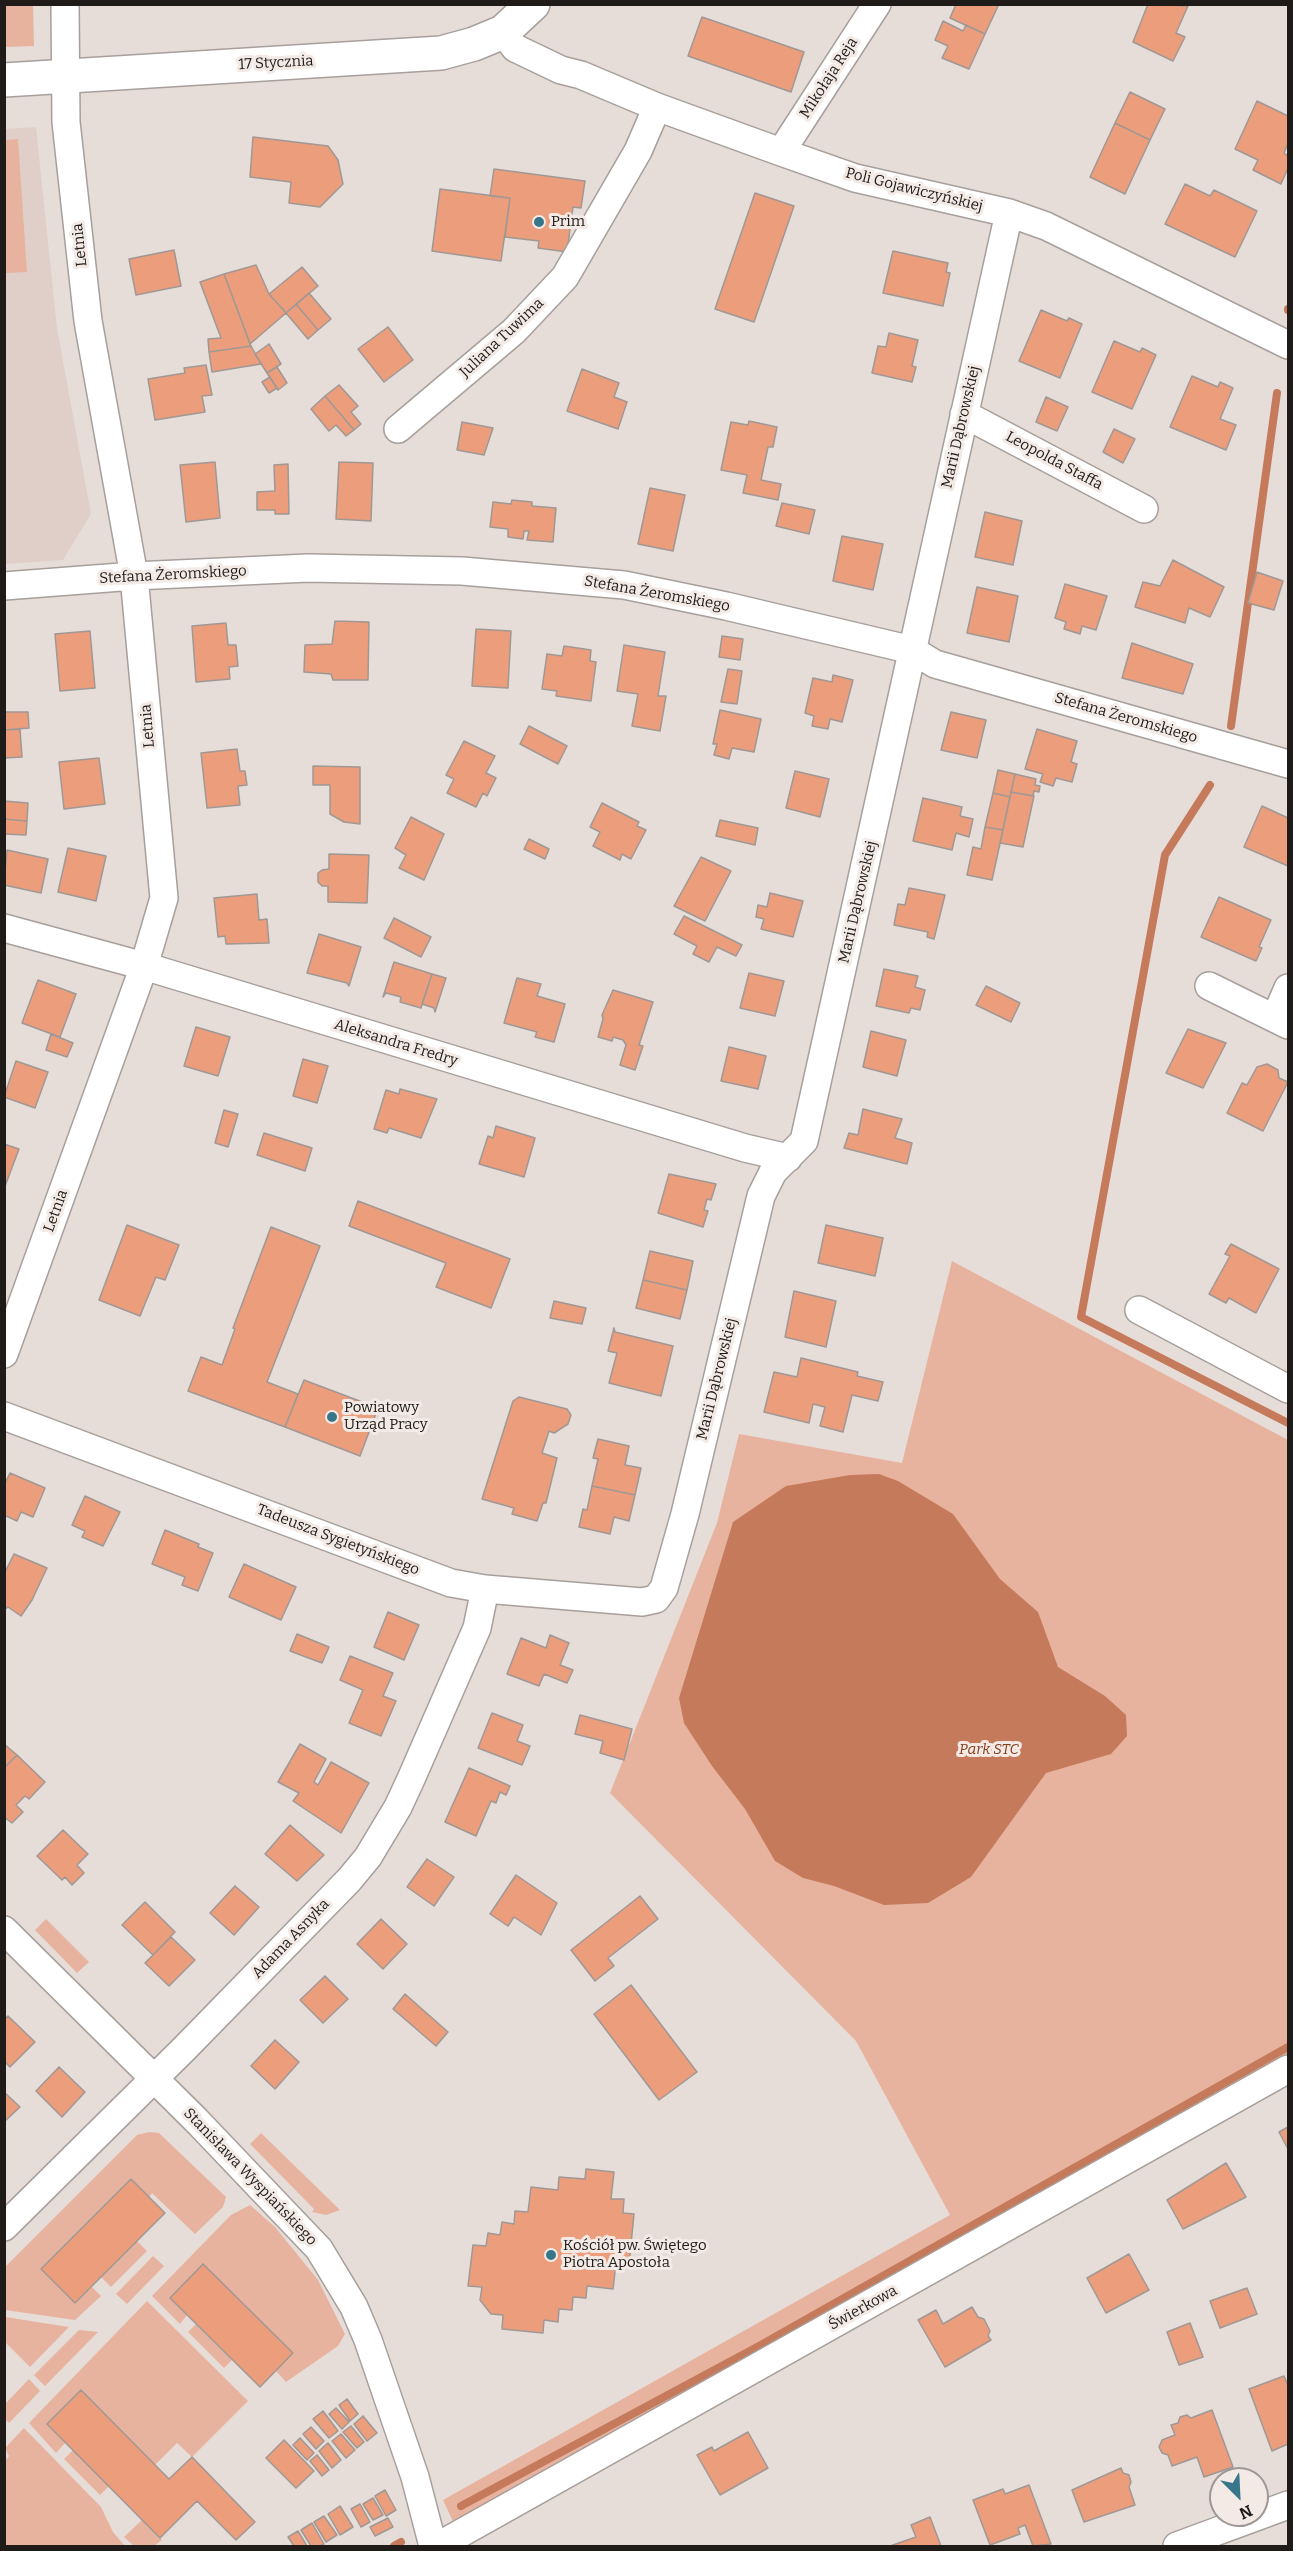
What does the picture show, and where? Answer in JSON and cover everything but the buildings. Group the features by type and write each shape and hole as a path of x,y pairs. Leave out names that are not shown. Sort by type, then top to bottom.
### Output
{"street":[{"name":"Letnia","path":"4,1354 144,966 164,898 134,576 88,321 66,122 65,4"},
{"name":"17 Stycznia","path":"4,80 441,53 474,44 503,32 533,4"},
{"name":"Mikołaja Reja","path":"781,152 877,4"},
{"name":"Poli Gojawiczyńskiej","path":"503,32 515,48 561,70 581,75 657,107 781,152 855,178 1009,213 1046,226 1288,345"},
{"name":"Juliana Tuwima","path":"398,429 514,331 565,277 638,151 657,107"},
{"name":"Marii Dąbrowskiej","path":"669,1574 761,1196 773,1173 804,1141 904,700 912,650 1009,213"},
{"name":"Leopolda Staffa","path":"964,414 1144,508"},
{"name":"Stefana Żeromskiego","path":"4,586 134,576 308,568 548,576 624,585 704,601 912,650 935,664 1288,764"},
{"name":"Aleksandra Fredry","path":"4,928 144,966 733,1144 788,1158"},
{"path":"1209,986 1282,1022 1288,988"},
{"path":"1139,1310 1288,1389"},
{"name":"Tadeusza Sygietyńskiego","path":"4,1416 451,1583 485,1589 642,1602 656,1599 664,1588 669,1574"},
{"name":"Adama Asnyka","path":"4,2227 341,1889 368,1857 398,1807 426,1746 477,1628 485,1589"},
{"name":"Stanisława Wyspiańskiego","path":"4,1930 319,2248 354,2307 368,2340 415,2477 433,2547"},
{"name":"Świerkowa","path":"438,2547 1288,2069"},
{"path":"1177,2547 1288,2505"}],"shaded area":[{"path":"36,127 57,328 91,514 63,560 5,564 5,129"},
{"path":"879,1474 898,1481 953,1514 1000,1579 1038,1612 1058,1667 1105,1696 1126,1715 1127,1736 1111,1754 1046,1773 971,1877 928,1903 884,1905 834,1886 803,1878 775,1861 745,1809 712,1766 684,1723 679,1698 733,1522 786,1486 850,1475"}],"green space":[{"path":"5,5 33,5 34,46 5,47"},
{"path":"18,139 27,272 5,273 5,140"},
{"name":"Park STC","path":"952,1261 1288,1440 1288,2058 454,2524 443,2500 950,2215 856,2041 610,1793 717,1523 739,1434 902,1463"},
{"path":"46,1919 89,1962 77,1973 35,1930"},
{"path":"149,2132 159,2133 226,2197 223,2207 195,2234 152,2193 75,2302 92,2287 101,2296 75,2320 5,2310 5,2267 137,2135"},
{"path":"261,2133 340,2210 326,2215 312,2212 314,2209 250,2144"},
{"path":"250,2205 275,2227 318,2280 345,2334 338,2346 286,2382 276,2371 293,2353 204,2265 187,2315 180,2324 152,2296 231,2215"},
{"path":"137,2241 147,2251 111,2287 101,2277"},
{"path":"153,2256 164,2266 127,2304 116,2294"},
{"path":"147,2301 248,2401 192,2457 177,2443 155,2465 66,2442 56,2453 29,2423"},
{"path":"5,2317 69,2327 30,2367 5,2342"},
{"path":"196,2324 232,2360 224,2368 188,2332"},
{"path":"79,2330 98,2332 45,2386 34,2375"},
{"path":"29,2379 40,2391 9,2423 5,2419 5,2404"},
{"path":"24,2428 101,2507 113,2532 125,2546 5,2546 5,2461 9,2456 5,2448"},
{"path":"73,2450 109,2486 100,2495 64,2459"},
{"path":"142,2520 162,2540 154,2546 134,2546 124,2537"}],"waterway":[{"path":"1231,726 1277,393"},
{"path":"1210,785 1165,855 1081,1317 1288,1423"},
{"path":"461,2506 759,2346 1288,2047"},
{"path":"394,2546 401,2542"}],"place":[{"name":"Prim","path":"539,222"},
{"name":"Powiatowy Urząd Pracy","path":"332,1417"},
{"name":"Kościół pw. Świętego Piotra Apostoła","path":"551,2255"}]}
